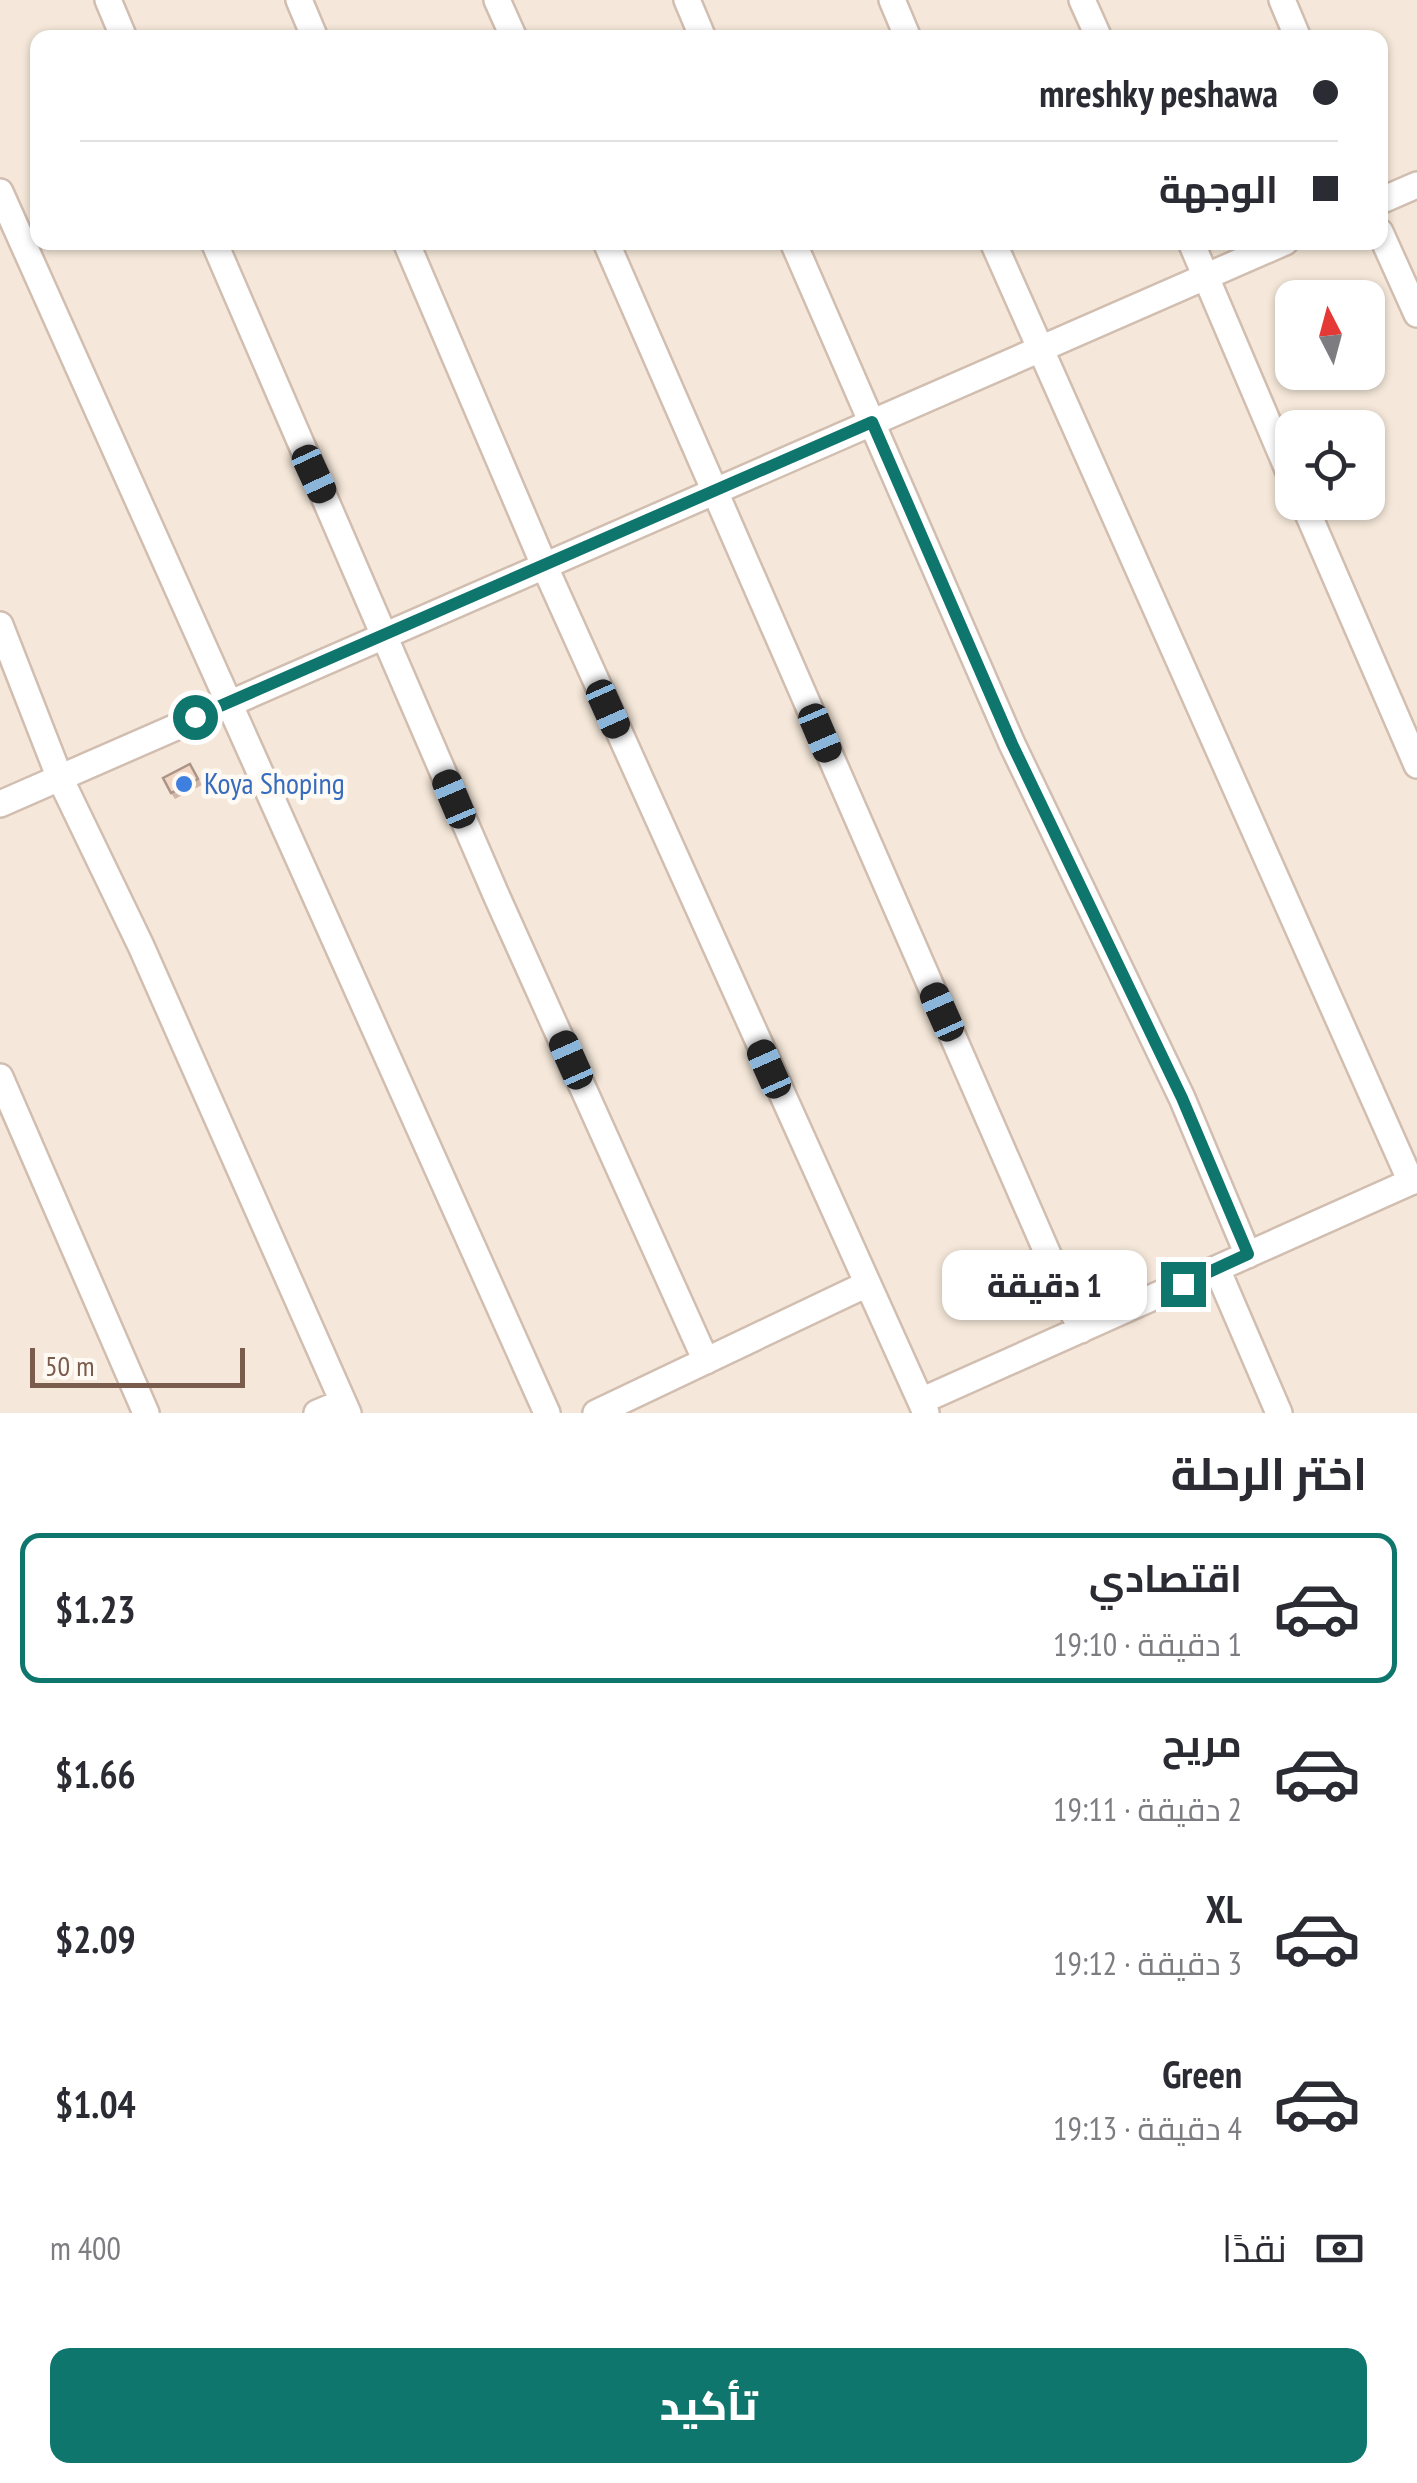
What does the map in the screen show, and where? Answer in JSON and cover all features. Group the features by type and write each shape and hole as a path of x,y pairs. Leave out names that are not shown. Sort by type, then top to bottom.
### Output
{"street":[{"path":"108,0 121,30"},
{"path":"298,0 311,30"},
{"path":"497,0 510,30"},
{"path":"687,0 700,30"},
{"path":"892,0 905,30"},
{"path":"1082,0 1095,30"},
{"path":"1282,0 1295,30"},
{"path":"1388,198 1417,185"},
{"path":"0,192 547,1413"},
{"path":"217,250 383,635 706,1361"},
{"path":"409,250 544,565 865,1285 924,1407 1081,1330 1414,1181 996,250"},
{"path":"610,250 1081,1330"},
{"path":"797,250 1012,744 1182,1098 1248,1254"},
{"path":"1195,250 1275,438"},
{"path":"0,804 1266,250"},
{"path":"1388,250 1417,314"},
{"path":"1311,520 1417,766"},
{"path":"0,625 59,776 141,946 346,1407 317,1413"},
{"path":"0,1077 146,1413"},
{"path":"1217,1269 1279,1413"},
{"path":"596,1413 865,1285"}],"shaded area":[{"path":"0,0 1417,0 1417,1413 0,1413"}],"building":[{"path":"190,764 198,779 171,793 163,778"}],"place":[{"name":"Koya Shoping","path":"184,784"}],"route":[{"path":"195,717 872,422 1012,744 1182,1098 1248,1254 1183,1284"}]}
